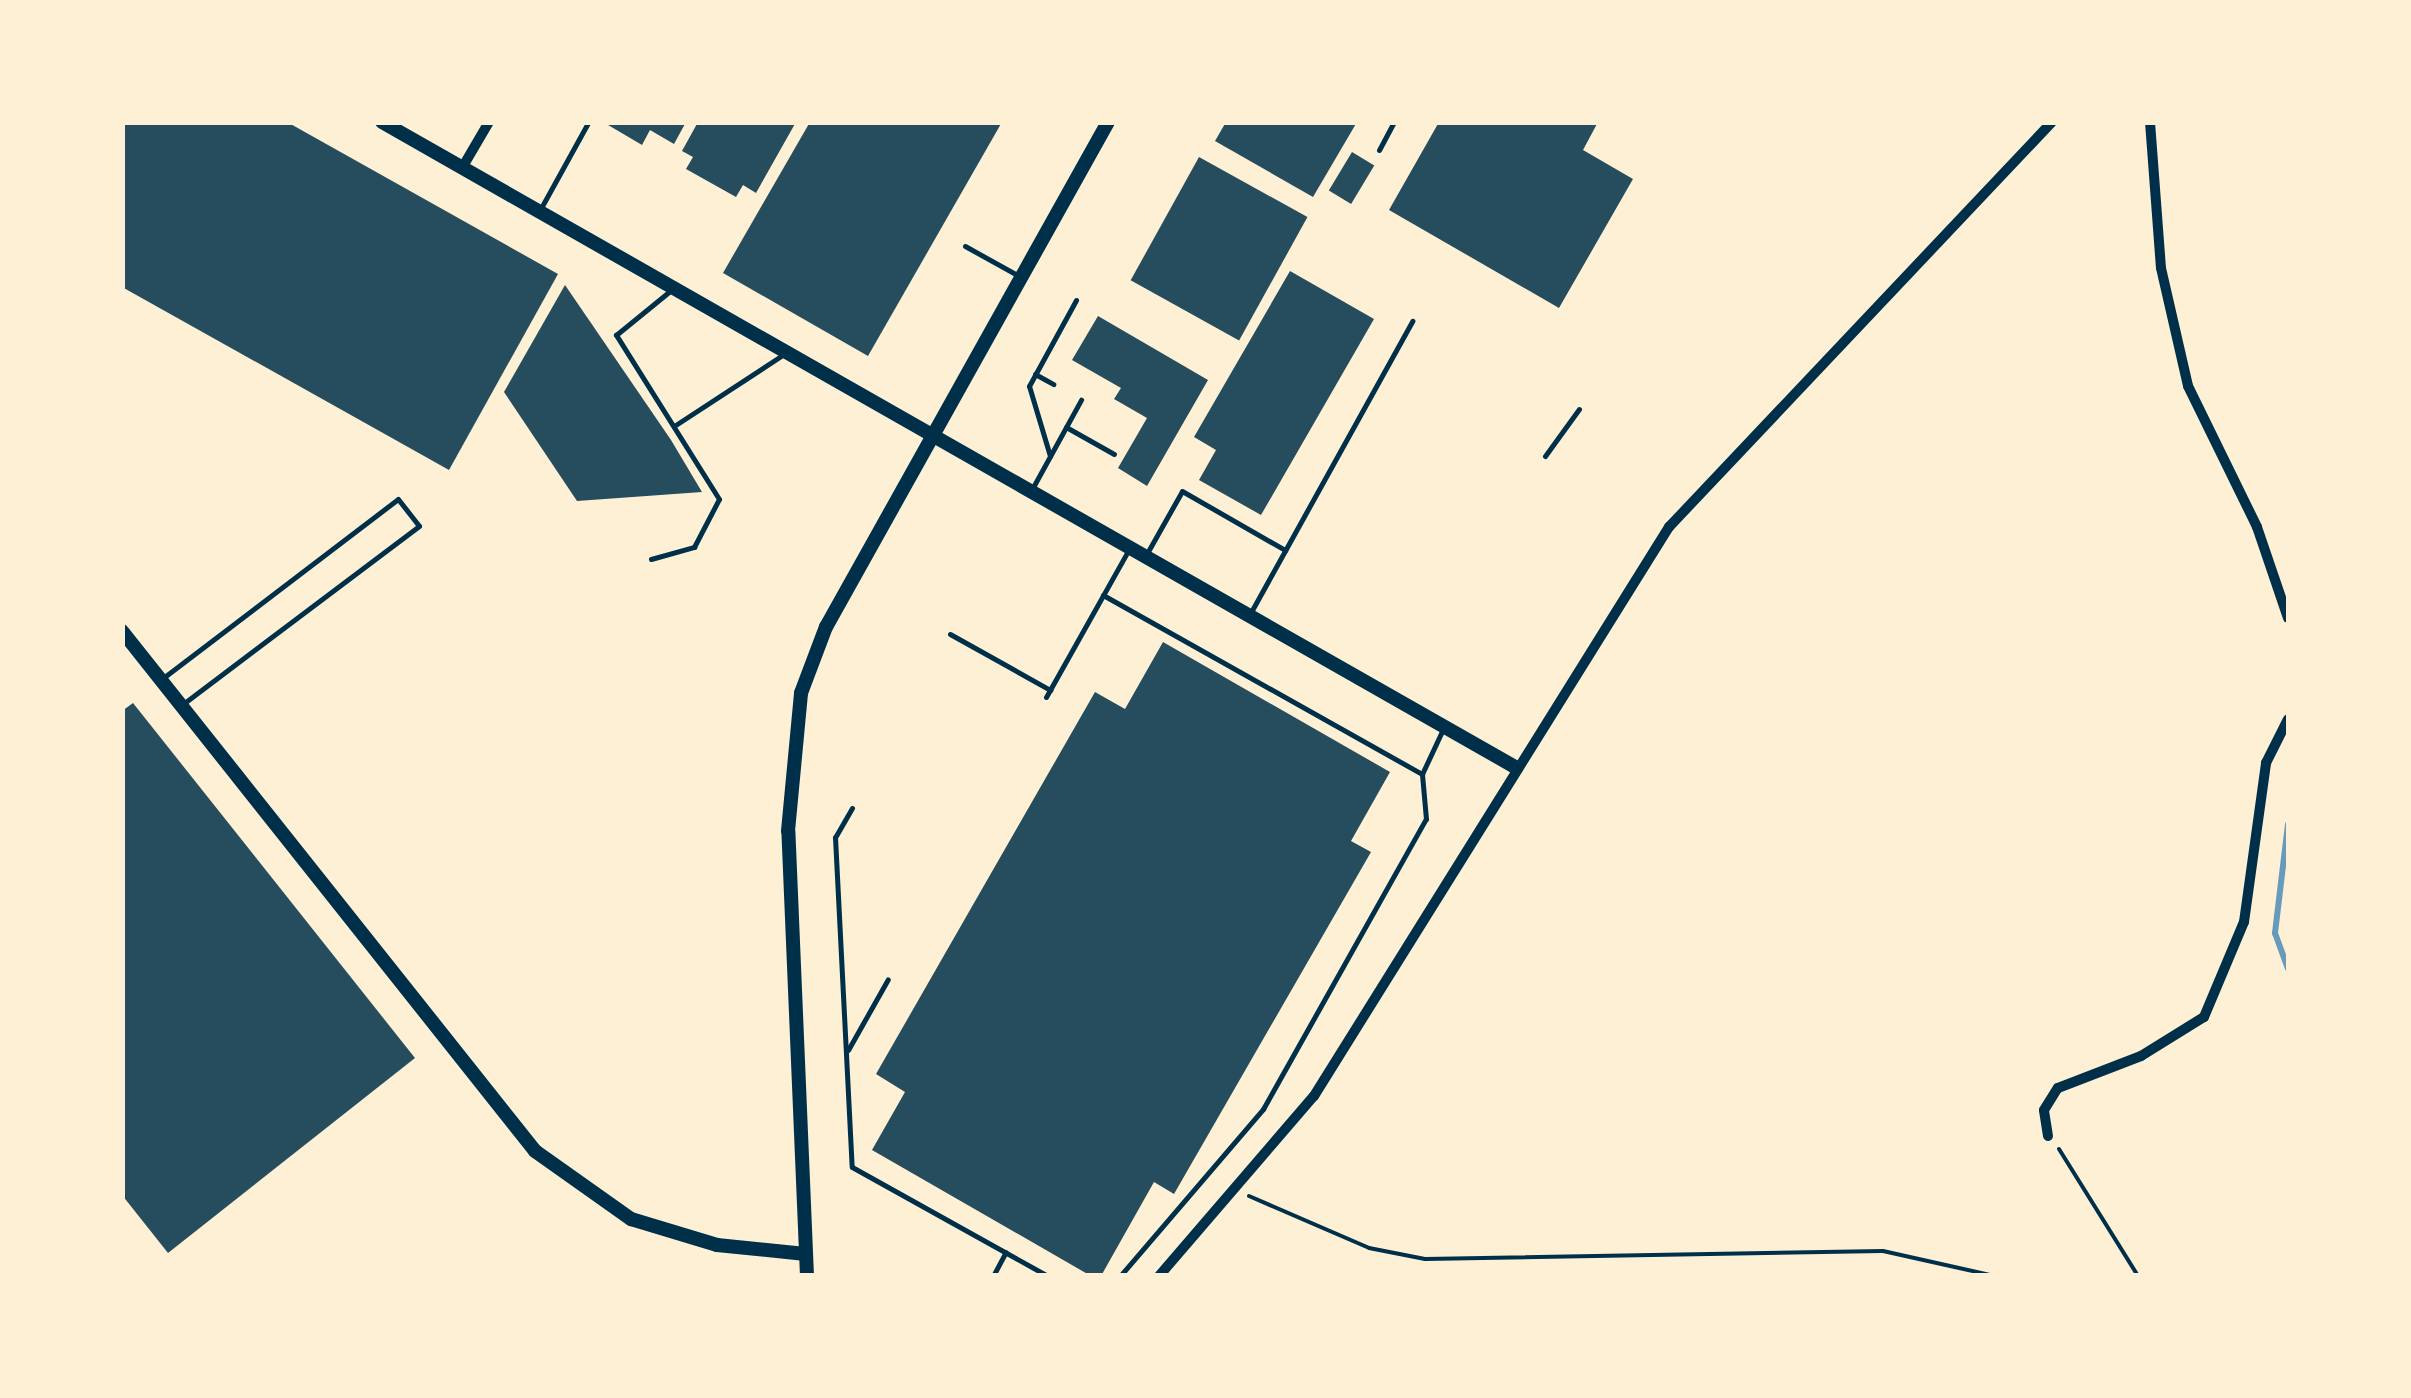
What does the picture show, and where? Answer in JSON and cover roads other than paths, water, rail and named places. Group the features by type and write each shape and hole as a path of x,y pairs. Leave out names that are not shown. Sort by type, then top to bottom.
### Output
{"street":[{"path":"382,122 400,127 462,168 1128,551 1515,767"},
{"path":"462,168 489,122"},
{"path":"1159,1276 1231,1187 1314,1096 1515,767 1669,527 2052,122"},
{"path":"2150,122 2161,268 2188,386 2257,527 2288,618"},
{"path":"807,1276 788,830 802,693 826,627 1022,278 1103,124"},
{"path":"122,630 536,1151 631,1219 716,1244 806,1254"},
{"path":"2048,1136 2044,1110 2058,1088 2141,1056 2204,1016 2244,922 2266,763 2288,718"}],"lane":[{"path":"1379,150 1394,122"},
{"path":"538,212 588,123"},
{"path":"965,246 1022,278"},
{"path":"651,559 694,547 719,499 616,335 672,289"},
{"path":"1050,456 1029,386 1076,300"},
{"path":"1248,618 1412,321"},
{"path":"674,426 786,352"},
{"path":"1035,374 1053,384"},
{"path":"1029,494 1081,400"},
{"path":"1545,456 1578,410"},
{"path":"1066,427 1114,454"},
{"path":"1143,559 1182,491 1285,550"},
{"path":"160,680 398,499 418,526 181,705"},
{"path":"1046,698 1128,551"},
{"path":"1103,595 1422,774"},
{"path":"950,634 1050,690"},
{"path":"989,666 994,658"},
{"path":"1120,1276 1263,1109 1426,819 1422,774 1444,727"},
{"path":"852,808 834,837 852,1167 1048,1276"},
{"path":"846,1054 888,978"},
{"path":"993,1276 1006,1252"}],"waterway":[{"path":"2288,824 2275,933 2288,969"}]}
